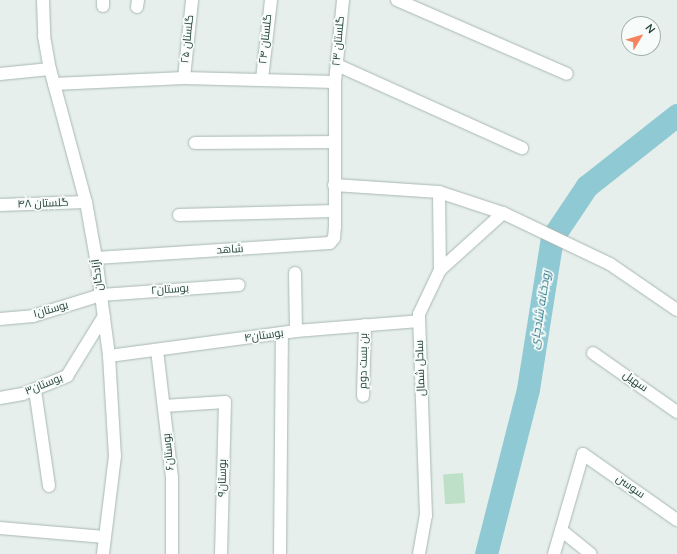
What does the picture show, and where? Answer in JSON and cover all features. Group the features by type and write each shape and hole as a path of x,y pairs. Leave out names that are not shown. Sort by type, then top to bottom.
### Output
{"street":[{"name":"آزادگان","path":"43,0 44,36 50,69 86,202 96,258 109,356 115,456 103,554"},
{"name":"گلستان ۲۵","path":"184,78 192,0"},
{"name":"گلستان ۲۴","path":"262,78 271,0"},
{"name":"گلستان ۲۳","path":"335,211 335,82 343,0"},
{"path":"397,0 567,74"},
{"path":"337,65 522,148"},
{"path":"0,74 50,69"},
{"path":"54,84 184,78 262,78 335,82"},
{"path":"195,143 335,142"},
{"path":"334,184 439,192 503,214 610,264 677,310"},
{"path":"439,192 440,270"},
{"name":"گلستان ۴۸","path":"0,205 86,202"},
{"path":"179,214 335,211"},
{"name":"شاهد","path":"96,258 325,244 334,238 335,211"},
{"name":"ساحل شمال","path":"419,554 426,516 419,314 440,270 503,214"},
{"path":"295,273 296,331"},
{"name":"بوستان۲","path":"101,295 238,285"},
{"name":"بوستان۱","path":"0,319 33,316 101,295"},
{"name":"بوستان۳","path":"0,398 35,390 67,376 104,316"},
{"name":"بوستان۴","path":"109,356 296,331 419,321"},
{"name":"بن بست دوم","path":"363,396 364,326"},
{"path":"280,554 282,333"},
{"name":"بوستان۶","path":"157,350 172,478 172,554"},
{"name":"سهیل","path":"593,353 677,412"},
{"path":"35,390 49,486"},
{"name":"بوستان۹","path":"164,406 225,402 221,554"},
{"name":"سوسن","path":"561,530 583,454 677,520"},
{"path":"0,528 105,537"},
{"path":"554,554 561,530 591,554"}],"green space":[{"path":"463,473 465,503 445,504 443,474"}],"waterway":[{"name":"رودخانه شادچای","path":"486,554 528,389 552,238 587,186 677,115"}]}
